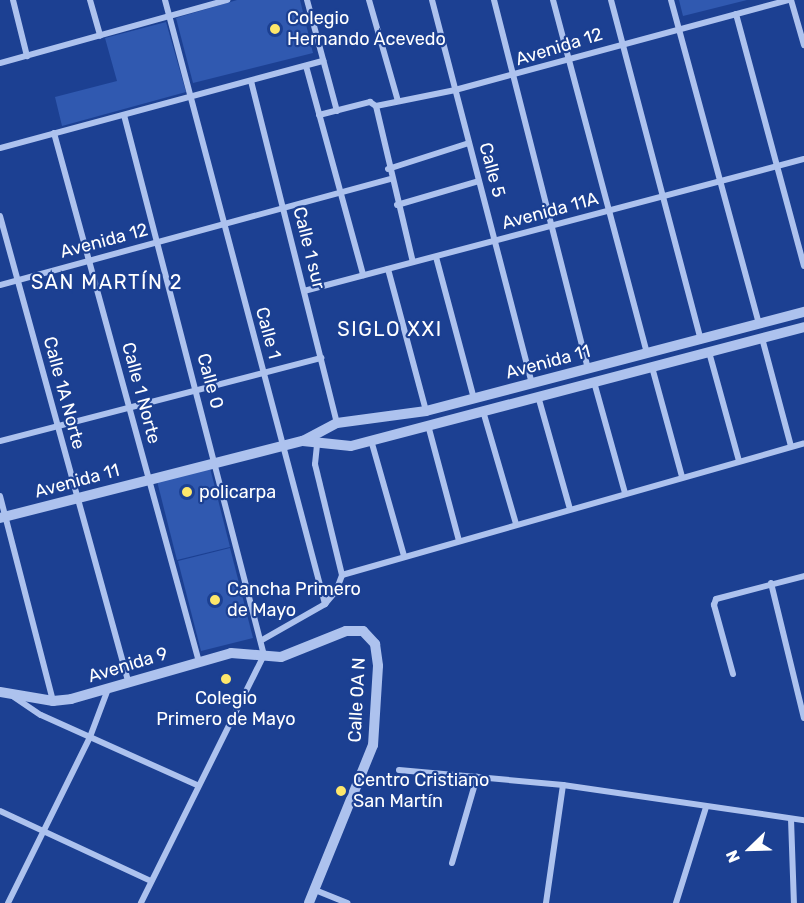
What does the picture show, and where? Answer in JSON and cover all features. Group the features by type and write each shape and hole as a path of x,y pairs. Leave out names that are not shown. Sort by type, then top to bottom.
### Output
{"street":[{"path":"13,0 27,56"},
{"path":"90,0 100,36"},
{"name":"Calle 1","path":"165,0 325,604"},
{"path":"0,63 227,0"},
{"path":"307,0 337,111"},
{"path":"369,0 398,102"},
{"name":"Calle 5","path":"432,0 532,383"},
{"path":"494,0 588,368"},
{"path":"553,0 647,353"},
{"path":"611,0 701,340"},
{"path":"672,0 759,324"},
{"path":"790,0 804,45"},
{"name":"Avenida 12","path":"319,116 370,102 376,106 398,102 513,76 622,43 790,0"},
{"path":"736,14 804,266"},
{"path":"0,148 323,61"},
{"path":"306,66 363,275"},
{"name":"Calle 1 sur","path":"251,81 337,423"},
{"path":"376,106 390,179 413,262"},
{"name":"Calle 0","path":"124,114 216,461 264,655"},
{"name":"Calle 1 Norte","path":"54,133 199,662"},
{"path":"388,169 469,143"},
{"name":"Avenida 11A","path":"304,291 804,159"},
{"name":"Avenida 12","path":"0,285 390,179"},
{"path":"397,205 479,181"},
{"name":"Calle 1A Norte","path":"0,216 128,682"},
{"path":"436,256 474,399"},
{"path":"388,269 426,411"},
{"name":"Avenida 11","path":"3,518 216,461 303,441 337,423 426,411 804,312"},
{"name":"Avenida 11","path":"303,441 317,445 351,446 804,327"},
{"path":"762,338 791,446"},
{"path":"709,352 739,461"},
{"path":"0,441 321,358"},
{"path":"652,367 682,477"},
{"path":"594,382 625,493"},
{"path":"538,396 570,509"},
{"path":"483,411 516,524"},
{"path":"428,425 459,541"},
{"path":"371,440 404,556"},
{"path":"342,575 804,442"},
{"path":"262,640 325,604 336,591 342,575 315,464 317,445"},
{"path":"0,496 3,518 53,701"},
{"path":"733,674 714,605 716,599 804,576"},
{"path":"771,583 803,713"},
{"name":"Calle 0A N","path":"264,655 281,657 346,631 363,631 375,644 378,666 369,762 309,903"},
{"name":"Avenida 9","path":"4,692 53,701 231,653 264,655"},
{"path":"141,903 197,785 264,655"},
{"path":"8,903 90,737 108,688"},
{"path":"4,692 41,715 197,785"},
{"path":"399,770 563,785 804,820"},
{"path":"452,863 477,777"},
{"path":"546,903 563,785"},
{"path":"676,903 706,807"},
{"path":"0,812 151,881"},
{"path":"791,819 794,903"},
{"path":"315,890 347,903"}],"shaded area":[{"path":"237,0 300,0 313,53 193,83 176,18"},
{"path":"679,0 747,0 683,16"},
{"path":"166,22 186,92 62,126 55,97 117,81 105,38"},
{"path":"210,468 230,547 177,560 157,481"},
{"name":"Cancha Primero de Mayo","path":"230,548 253,638 201,651 178,561"}],"place":[{"name":"Colegio Hernando Acevedo","path":"275,29"},
{"name":"policarpa","path":"187,492"},
{"name":"Cancha Primero de Mayo","path":"215,600"},
{"name":"Colegio Primero de Mayo","path":"226,679"},
{"name":"Centro Cristiano San Martín","path":"341,791"}],"district":[{"name":"SAN MARTÍN 2","path":"107,282"},
{"name":"SIGLO XXI","path":"390,329"}]}
